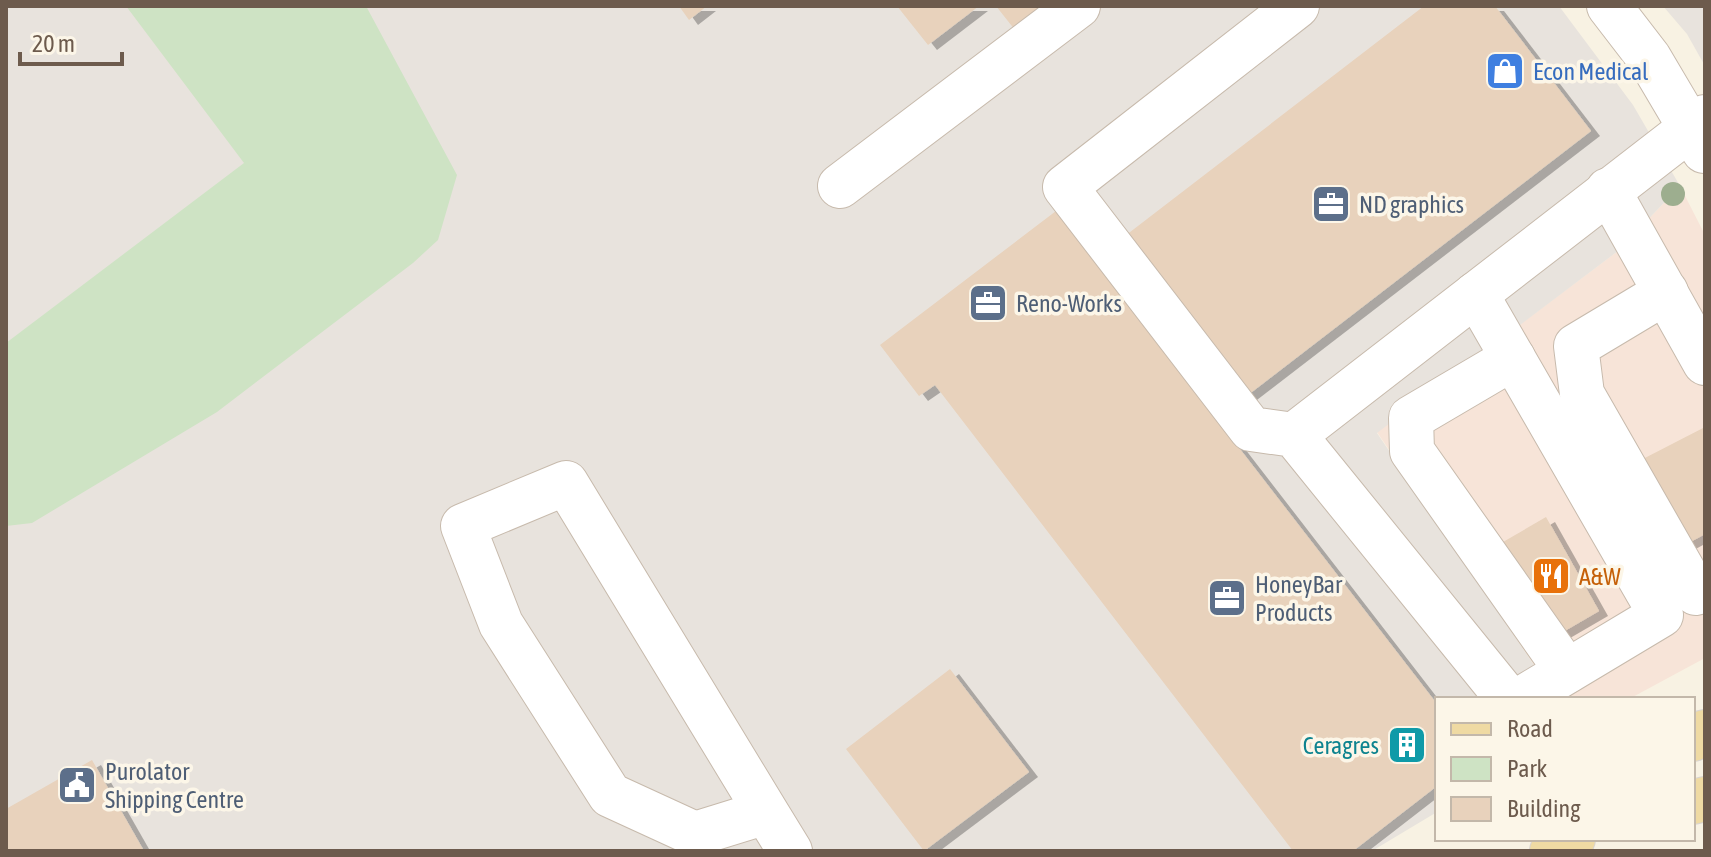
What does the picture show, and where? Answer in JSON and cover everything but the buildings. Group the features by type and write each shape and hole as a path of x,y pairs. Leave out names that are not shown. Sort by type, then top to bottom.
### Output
{"main road":[{"path":"1552,851 1570,841"}],"street":[{"path":"840,186 1078,6"},
{"path":"1297,6 1065,187 1251,429 1294,435 1506,697"},
{"path":"1294,435 1608,190 1700,132 1609,6"},
{"path":"1608,190 1705,363"},
{"path":"1666,292 1576,346 1582,394 1687,599"},
{"path":"1476,294 1513,358 1687,599"},
{"path":"1513,358 1411,418 1412,451 1567,671"},
{"path":"766,812 695,834 610,795 501,624 463,526 566,483 790,851"},
{"path":"1524,697 1687,599"}],"shaded area":[{"path":"6,6 1559,6 1633,105 1680,186 1618,251 1377,433 1556,697 1435,697 1435,813 1372,851 6,851"},
{"path":"1663,6 1705,6 1705,66 1687,34"},
{"path":"1680,186 1705,235 1705,658 1633,697 1556,697 1377,432 1618,251"}],"green space":[{"path":"126,6 366,6 457,175 438,240 413,263 217,412 32,523 6,526 6,343 244,163"}],"place":[{"name":"Econ Medical","path":"1505,71"},
{"name":"ND graphics","path":"1331,204"},
{"name":"Reno-Works","path":"988,303"},
{"name":"A&W","path":"1551,576"},
{"name":"HoneyBar Products","path":"1227,598"},
{"name":"Ceragres","path":"1407,745"},
{"name":"Purolator Shipping Centre","path":"77,785"}]}
